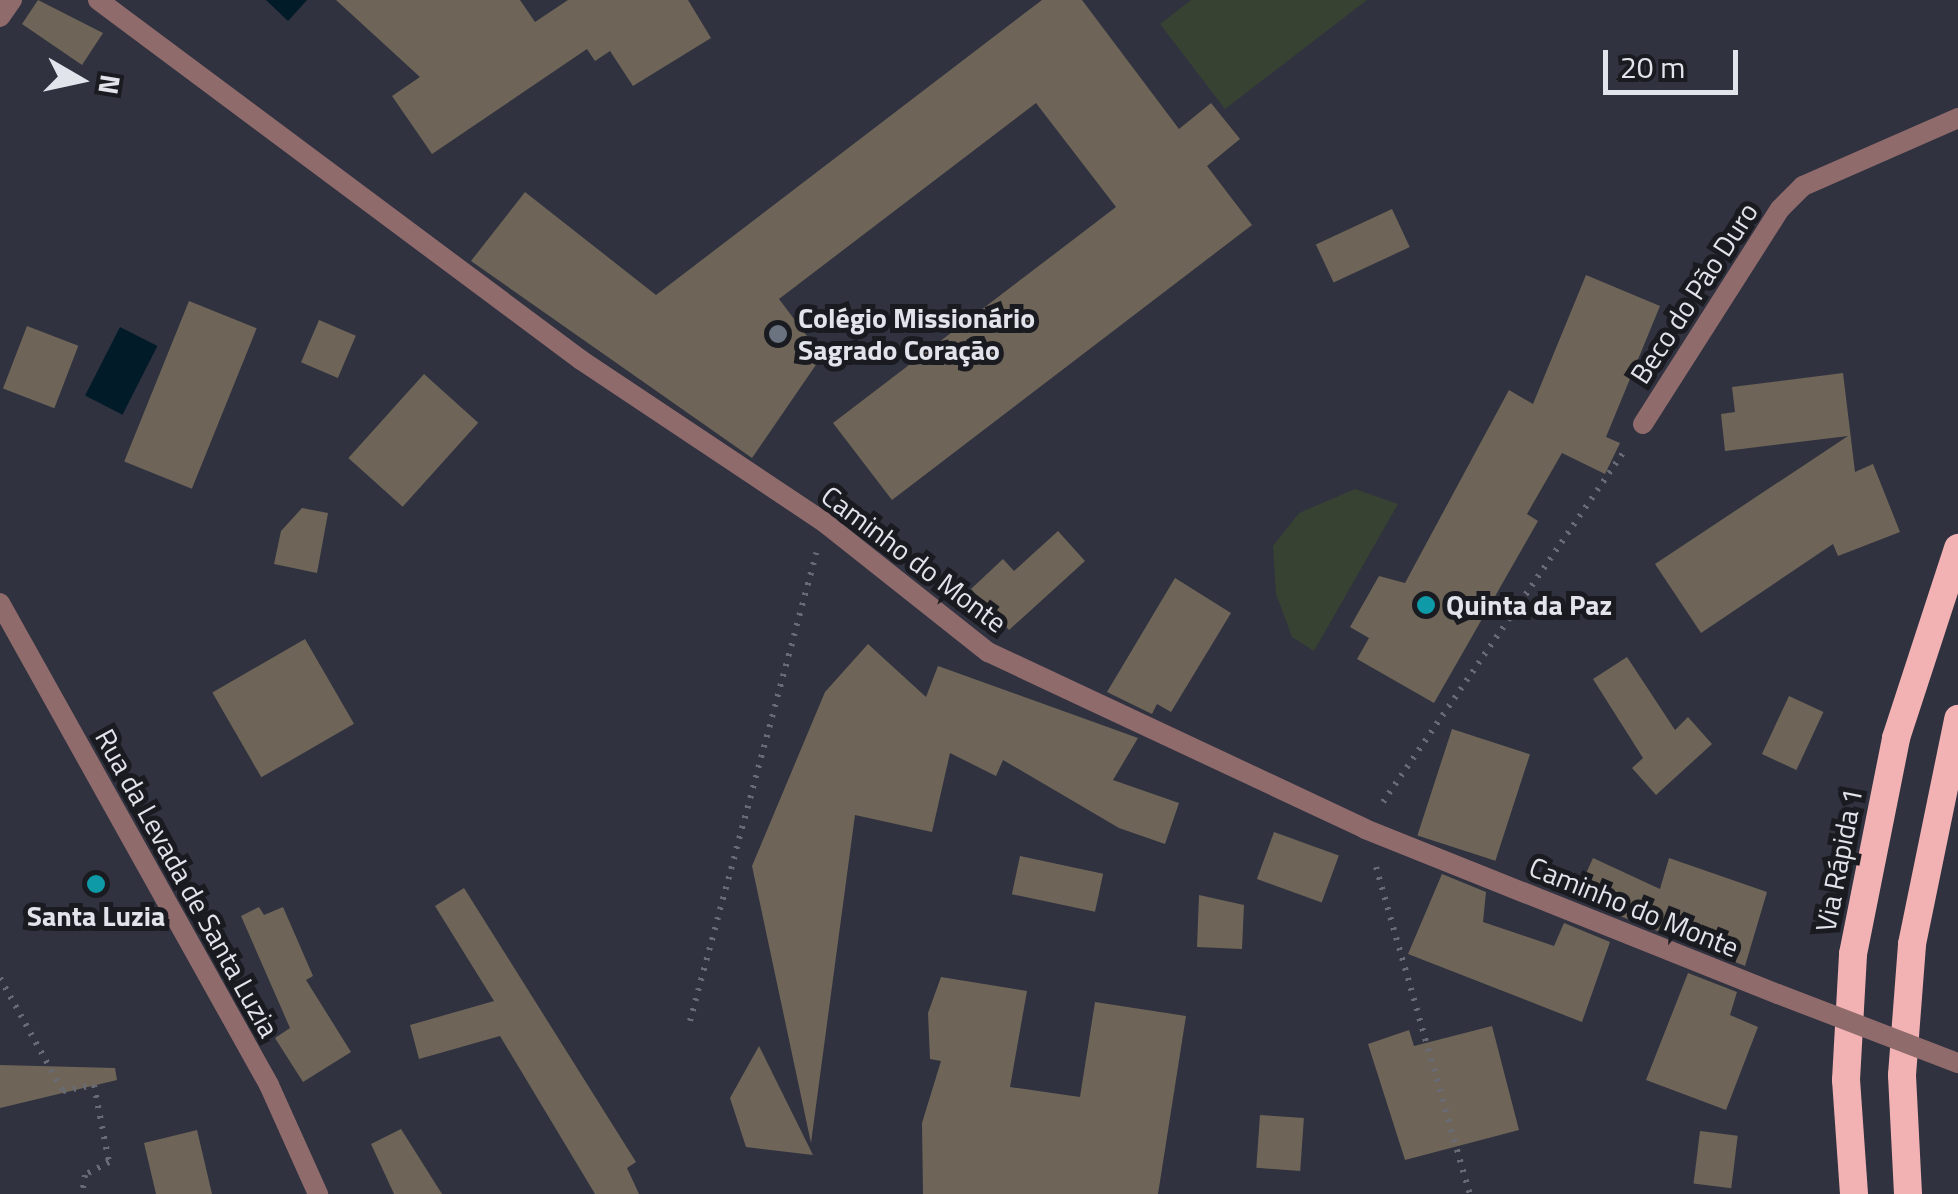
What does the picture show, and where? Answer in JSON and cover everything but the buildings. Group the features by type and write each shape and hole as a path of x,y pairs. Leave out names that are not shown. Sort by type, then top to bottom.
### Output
{"highway":[{"name":"Via Rápida 1","path":"1854,1194 1846,1080 1853,954 1896,738 1958,548"},
{"path":"1908,1194 1902,1075 1912,944 1958,719"},
{"path":"1834,1194 1846,1080"}],"street":[{"path":"0,16 12,0"},
{"name":"Caminho do Monte","path":"98,0 581,360 825,523 988,652 1365,829 1958,1063"},
{"name":"Beco do Pão Duro","path":"1643,424 1780,209 1803,186 1958,118"},
{"name":"Rua da Levada de Santa Luzia","path":"0,603 270,1085 318,1194"}],"path":[{"path":"1470,1194 1365,829 1643,424"},
{"path":"690,1022 825,523"},
{"path":"0,978 62,1091 94,1084 109,1162 85,1175 82,1194"}],"green space":[{"path":"1191,0 1367,0 1225,109 1160,24"},
{"path":"1355,489 1398,504 1314,651 1292,637 1276,594 1273,546 1299,513"}],"water":[{"path":"266,0 307,0 288,21"},
{"path":"120,327 157,346 122,415 85,396"}],"place":[{"name":"Colégio Missionário Sagrado Coração","path":"778,334"},
{"name":"Quinta da Paz","path":"1426,605"},
{"name":"Santa Luzia","path":"96,884"}]}
